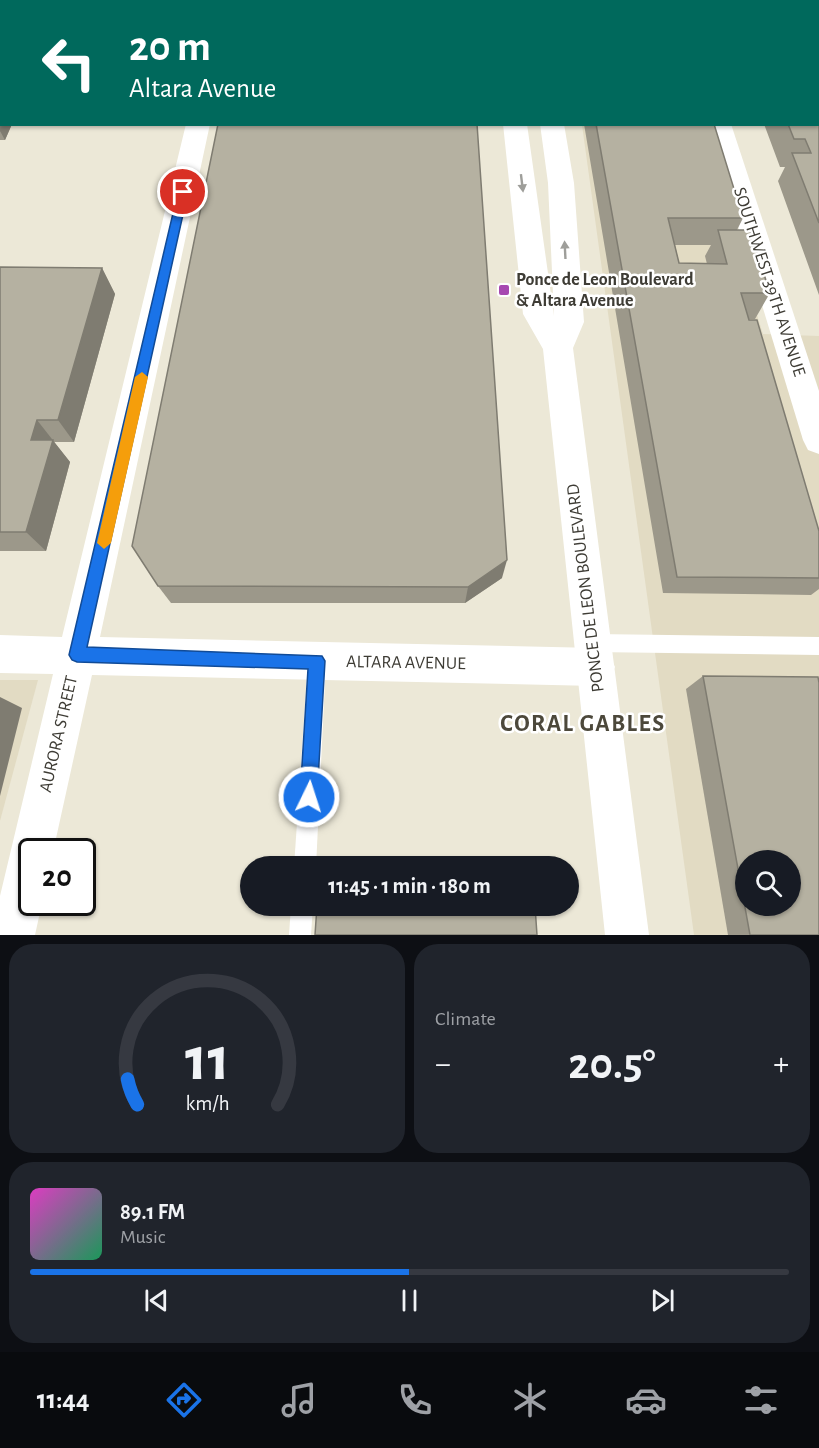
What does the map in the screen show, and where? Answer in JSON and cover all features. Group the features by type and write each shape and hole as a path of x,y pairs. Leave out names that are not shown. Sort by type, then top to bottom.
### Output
{"street":[{"name":"AURORA STREET","path":"35,838 198,126"},
{"name":"PONCE DE LEON BOULEVARD","path":"515,126 538,314 558,348 627,935"},
{"name":"PONCE DE LEON BOULEVARD","path":"552,126 562,194 569,322 558,348"},
{"name":"SOUTHWEST 39TH AVENUE","path":"720,126 819,440"},
{"name":"ALTARA AVENUE","path":"0,654 317,661 594,655"},
{"name":"AURORA STREET","path":"13,935 18,913"}],"lane":[{"path":"594,655 819,646"},
{"path":"305,856 317,661"},
{"path":"300,935 301,916"}],"shaded area":[{"path":"582,126 697,126 763,334 819,336 819,935 694,935"},
{"path":"0,680 38,680 0,821"}],"building":[{"path":"218,126 477,126 507,560 468,587 158,586 132,546"},
{"path":"596,126 715,126 743,218 668,218 679,263 727,264 718,230 750,230 770,293 741,293 749,320 757,320 819,531 819,578 677,577"},
{"path":"789,126 819,126 819,223 792,153 811,153 805,139 794,139"},
{"path":"0,267 102,268 58,420 37,420 31,440 53,440 26,532 0,532"},
{"path":"703,676 818,677 819,935 750,935 747,916 801,916 801,850 735,850 735,852"},
{"path":"316,916 536,916 537,935 315,935"}],"slow traffic":[{"path":"104,543 142,377"}],"place":[{"name":"Ponce de Leon Boulevard & Altara Avenue","path":"504,290"}],"district":[{"name":"CORAL GABLES","path":"583,724"}],"route":[{"path":"183,192 77,655 317,661 309,797"}]}
